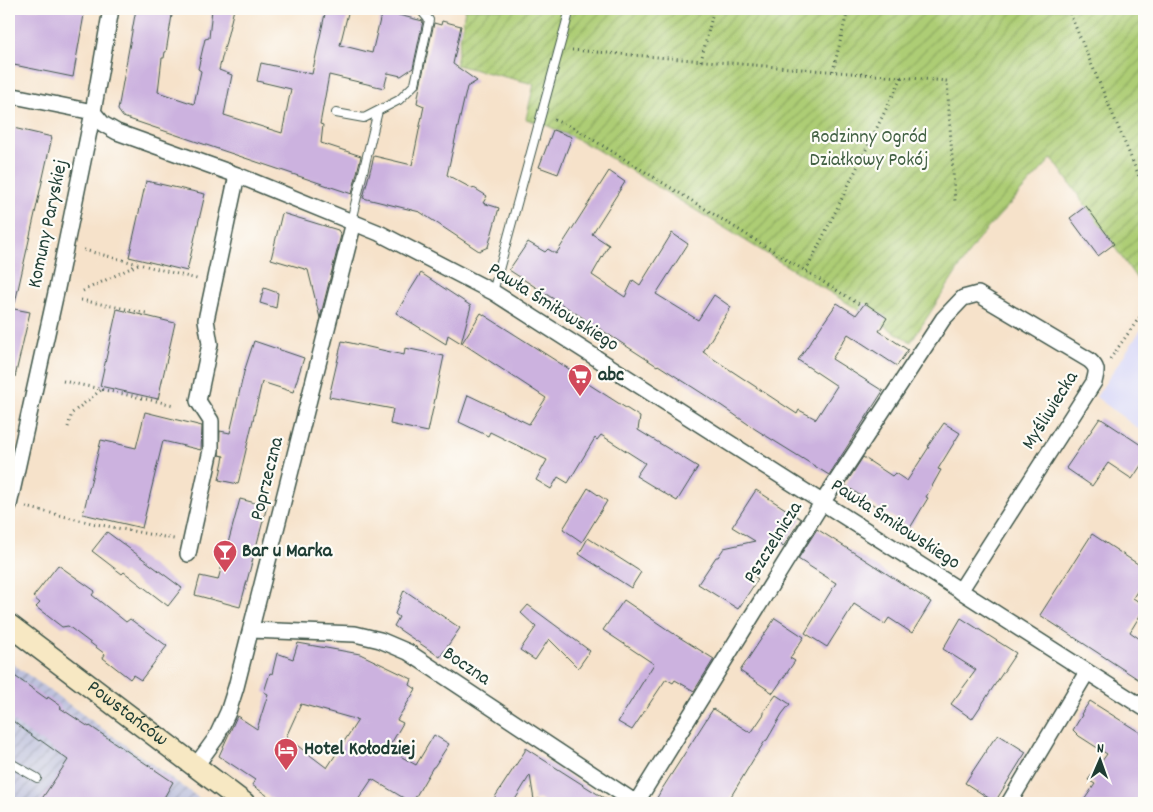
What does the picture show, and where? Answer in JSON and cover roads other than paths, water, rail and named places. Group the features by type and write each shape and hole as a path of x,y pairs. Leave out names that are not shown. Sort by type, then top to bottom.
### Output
{"street":[{"name":"Komuny Paryskiej","path":"16,506 57,288 93,112 111,9"},
{"path":"9,95 93,112"},
{"name":"Pawła Śmiłowskiego","path":"93,112 103,124 117,132 237,175 379,233 492,292 1144,708"},
{"path":"189,548 211,450 211,421 198,401 210,344 206,320 237,175"},
{"name":"Poprzeczna","path":"195,767 216,738 228,712 236,687 352,222"},
{"name":"Pszczelnicza","path":"636,803 822,503 943,319 963,298 978,294"},
{"name":"Myśliwiecka","path":"960,590 1094,382 1096,372 1095,365 1089,360 978,294"},
{"name":"Powstańców","path":"9,625 244,803"},
{"name":"Boczna","path":"251,630 355,634 380,640 408,652 636,803"},
{"path":"1009,803 1087,672"}],"lane":[{"path":"336,113 364,118 399,100 414,84 429,20 420,9"},
{"path":"492,292 570,9"},
{"path":"352,222 378,111"},
{"path":"9,762 37,778"}],"place":[{"name":"abc","path":"580,397"},
{"name":"Bar u Marka","path":"225,573"},
{"name":"Hotel Kołodziej","path":"286,771"}],"park label":[{"name":"Rodzinny Ogród Działkowy Pokój","path":"869,150"}]}
